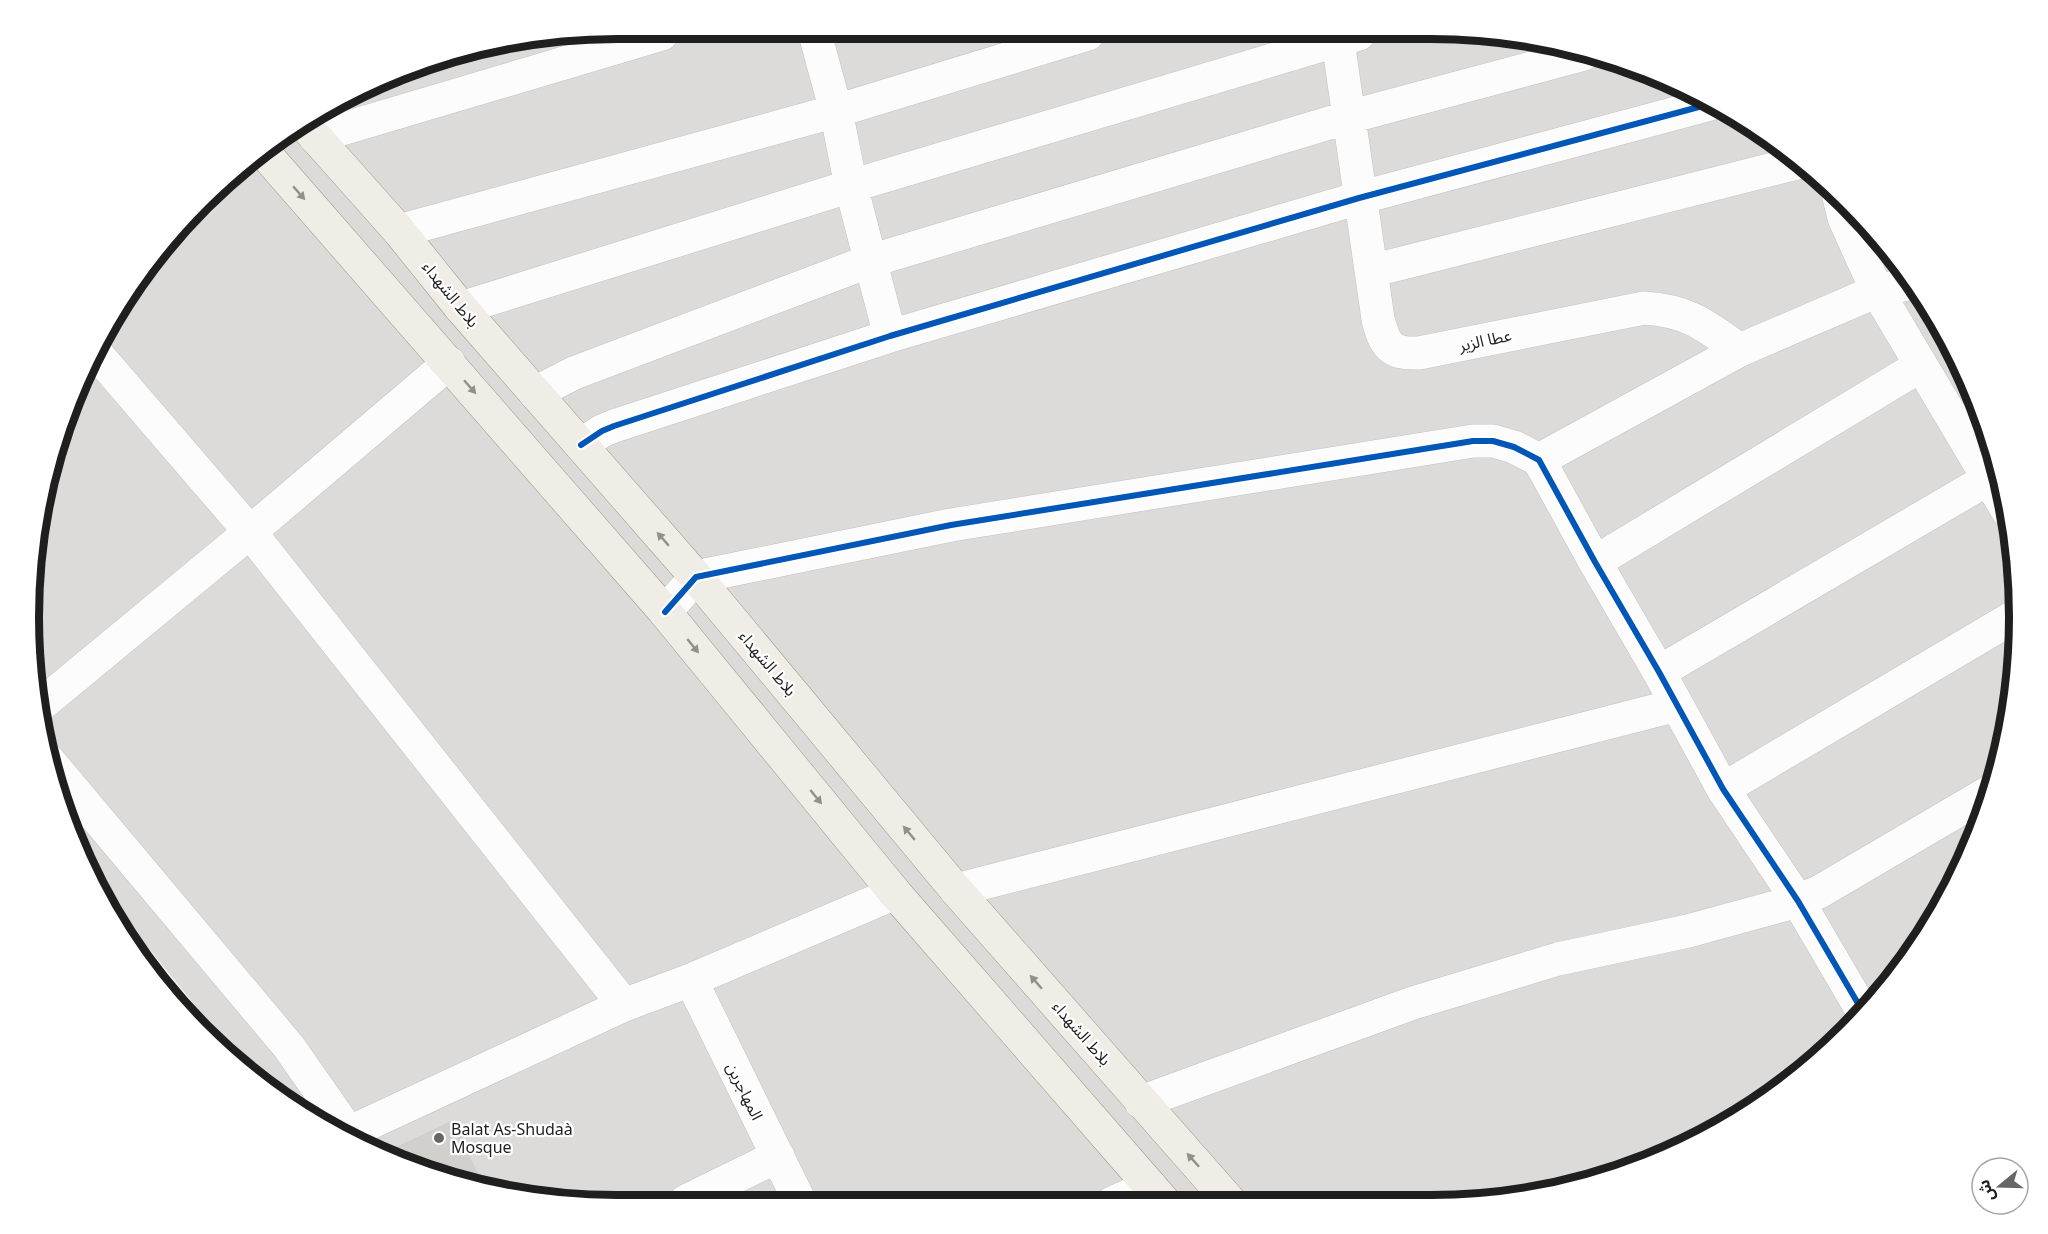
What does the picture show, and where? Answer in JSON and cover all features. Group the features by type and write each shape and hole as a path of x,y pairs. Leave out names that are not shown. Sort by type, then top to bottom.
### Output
{"main road":[{"name":"بلاط الشهداء","path":"309,130 399,231 461,308 696,577 956,890 1225,1195"},
{"path":"267,156 665,612 895,893 1158,1194"}],"street":[{"path":"309,130 644,39"},
{"path":"816,39 890,336"},
{"path":"399,231 836,111 1072,39"},
{"path":"461,308 1332,39"},
{"name":"عطا الزير","path":"1345,39 1349,117 1359,198 1382,336 1390,348 1401,354 1419,353 1644,308 1662,309 1701,321 1740,350"},
{"path":"535,393 574,373 870,261 1349,117 1573,57"},
{"path":"581,445 614,426 890,336 1359,198 1701,106"},
{"path":"1371,271 1791,165"},
{"path":"1842,210 1876,291 1994,490"},
{"path":"1539,460 1740,350 1876,291 1904,285"},
{"path":"100,358 250,532 624,1005"},
{"path":"45,701 449,363"},
{"path":"1595,562 1920,366"},
{"path":"665,612 696,577 951,525 1473,441 1493,441 1514,447 1539,460 1723,789 1798,901 1859,1005"},
{"path":"1659,672 1988,479"},
{"path":"1723,789 2009,620"},
{"path":"956,890 1677,705"},
{"path":"62,776 289,1047 342,1125"},
{"path":"1141,1102 1413,1003 1558,959 1688,931 1798,901 1820,892 1980,798"},
{"path":"352,1131 624,1005 691,980 895,893"},
{"name":"المهاجرين","path":"691,980 797,1195"},
{"path":"698,1195 778,1156"}],"shaded area":[{"path":"579,40 1469,40 1544,50 1617,70 1687,99 1752,136 1783,158 1840,208 1890,265 1912,296 1932,328 1965,396 1989,467 1998,504 2008,579 2009,617 2008,655 1998,730 1978,803 1965,838 1932,906 1912,938 1890,969 1840,1026 1783,1076 1720,1118 1652,1151 1581,1175 1544,1184 1469,1194 579,1194 504,1184 431,1164 361,1135 296,1098 265,1076 208,1026 158,969 116,906 83,838 59,767 50,730 40,655 40,579 50,504 59,467 83,396 116,328 136,296 158,265 208,208 265,158 328,116 396,83 467,59 504,50"},
{"path":"121,914 224,1041 182,998 158,969"}],"building":[{"name":"Balat As-Shudaà Mosque","path":"453,1121 479,1178 431,1164 393,1149"}],"cycle path":[{"path":"581,445 614,426 890,336 1359,198 1701,106"},
{"path":"665,612 696,577 951,525 1473,441 1493,441 1514,447 1539,460 1723,789 1798,901 1859,1005"}],"place":[{"name":"Balat As-Shudaà Mosque","path":"439,1138"}]}
